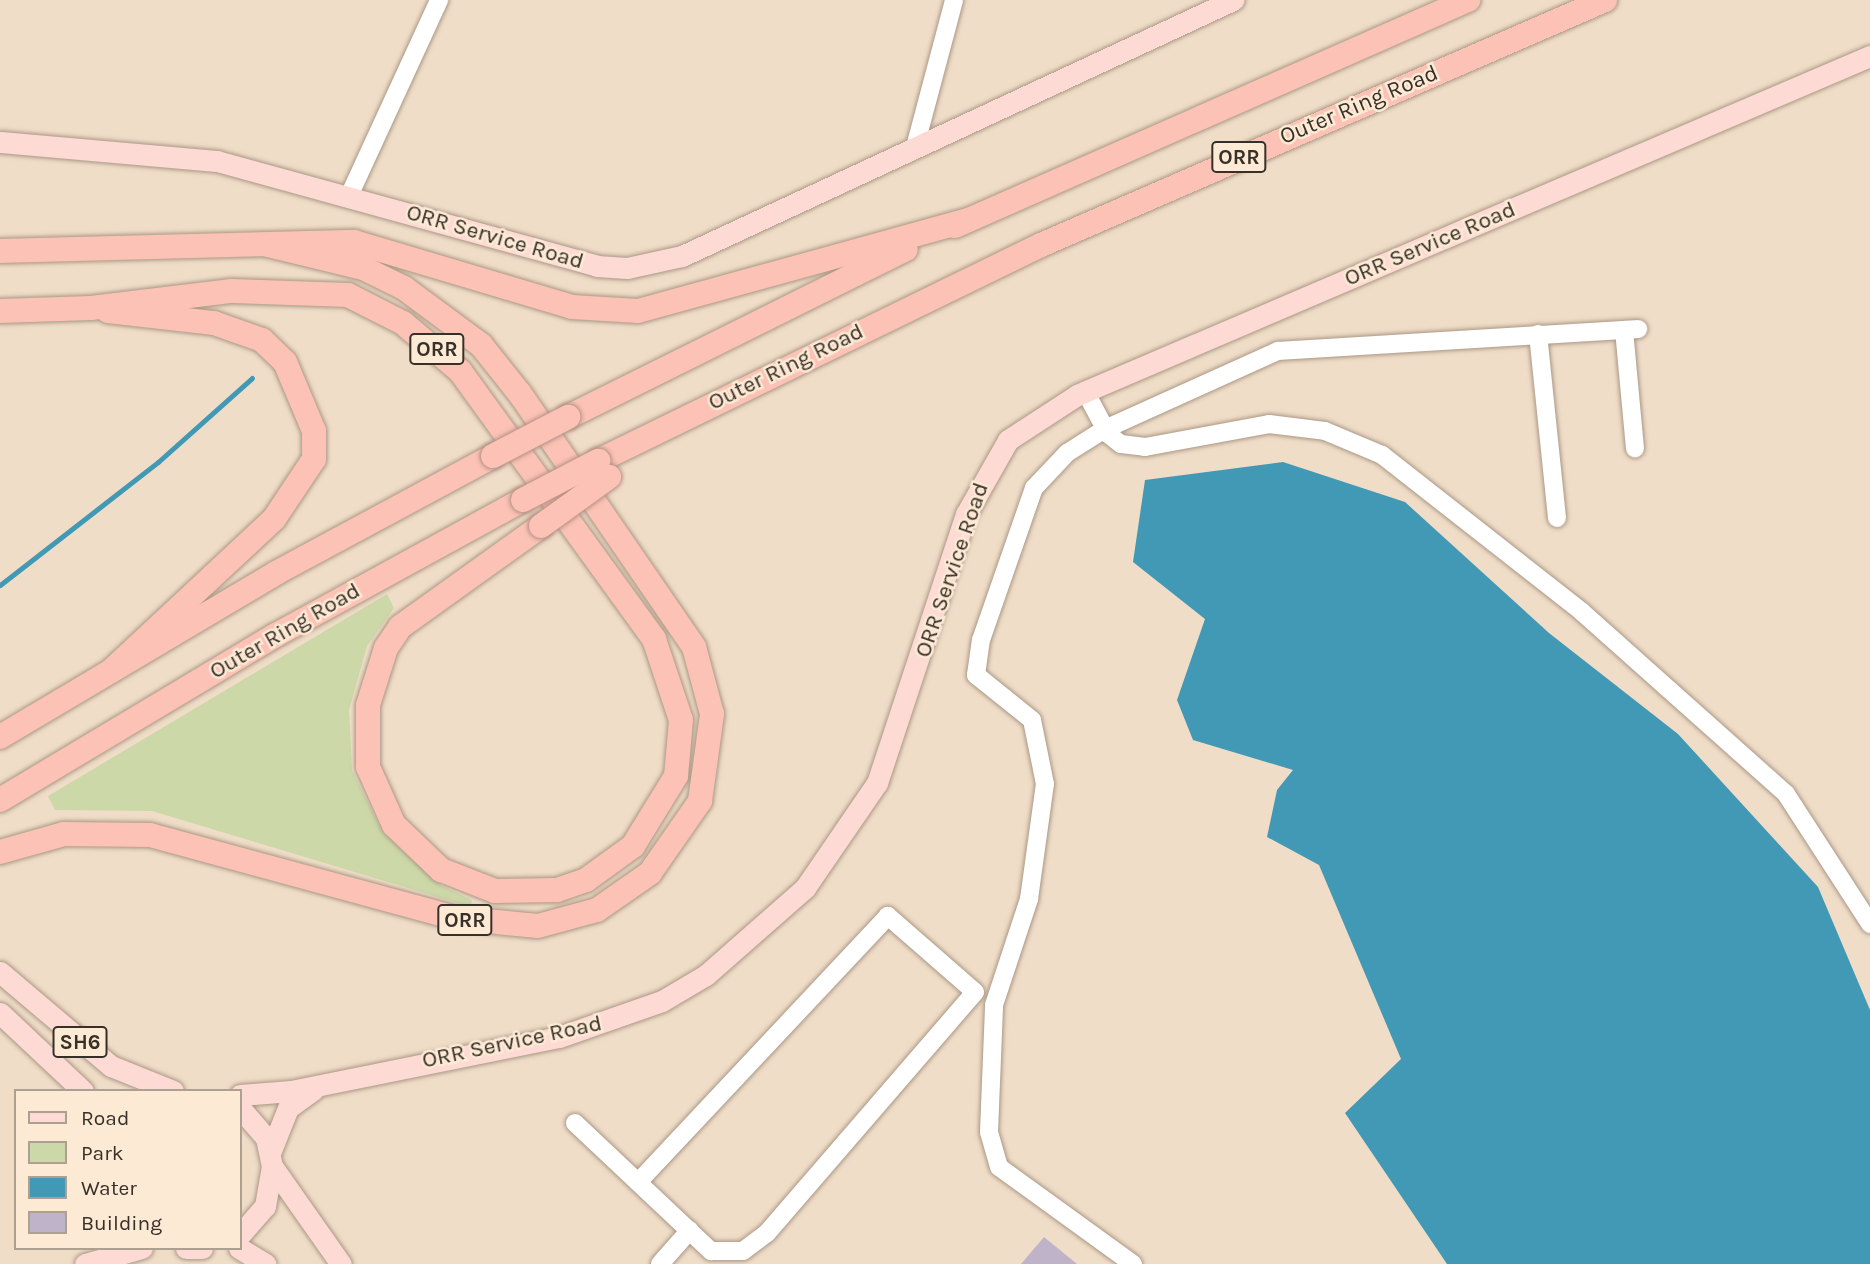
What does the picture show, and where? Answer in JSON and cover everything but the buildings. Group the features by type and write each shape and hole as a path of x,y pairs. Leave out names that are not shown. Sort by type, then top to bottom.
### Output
{"highway":[{"name":"ORR","path":"0,737 111,671 492,456 568,417 969,220 1468,0"},
{"name":"Outer Ring Road","path":"0,800 276,635 523,500 603,469 648,436 1041,246 1605,0"},
{"name":"ORR","path":"0,251 354,242 602,311 679,303 740,282 969,220"},
{"name":"ORR","path":"0,852 64,834 150,835 455,918 538,926 597,910 624,893 672,848 700,801 712,714 694,648 520,394 481,345 404,288 363,268 268,245"},
{"name":"ORR","path":"91,308 155,296 288,288 348,295 403,323 460,371 489,408 654,639 677,695 681,747 676,776 651,825 586,880 547,891 495,891 441,870 394,825 368,766 368,705 382,657 400,627 541,526 603,469"},
{"path":"0,311 91,308 214,323 262,340 285,362 314,431 314,459 274,519 111,671"}],"main road":[{"name":"ORR Service Road","path":"0,142 217,161 585,263 626,268 682,256 1233,0"},
{"name":"ORR Service Road","path":"242,1095 331,1081 616,1020 673,994 754,937 805,888 877,783 985,473 1008,440 1085,391 1870,56"},
{"name":"SH6","path":"0,972 111,1066 168,1089"},
{"name":"SH6","path":"0,1013 81,1089"},
{"path":"242,1233 265,1206 271,1159 288,1108 331,1081"},
{"path":"242,1110 256,1122 271,1159 341,1264"},
{"path":"73,1264 87,1250"},
{"path":"85,1264 135,1250"},
{"path":"242,1250 266,1264"}],"street":[{"path":"349,196 439,0"},
{"path":"915,147 954,0"},
{"path":"1133,1264 999,1167 989,1132 994,1005 1028,899 1045,784 1032,720 976,675 981,640 1034,488 1067,453 1105,429 1278,351 1631,330 1635,448"},
{"path":"1538,334 1557,518"},
{"path":"1085,391 1105,429 1121,444 1146,447 1231,427 1298,426 1382,455 1582,612 1786,794 1870,924"},
{"path":"575,1123 638,1182 690,1230 723,1254 743,1251 767,1233 975,992 888,916 638,1182"},
{"path":"660,1264 690,1230"}],"green space":[{"path":"387,594 394,608 367,646 349,710 352,770 383,833 442,886 472,900 471,907 152,811 55,810 48,796"}],"water":[{"path":"1283,462 1405,502 1549,633 1678,734 1818,887 1870,1010 1870,1264 1447,1264 1345,1113 1401,1059 1319,865 1267,837 1277,790 1293,770 1193,740 1177,700 1205,619 1133,562 1145,480"}],"waterway":[{"path":"0,585 158,462 252,378"}]}
